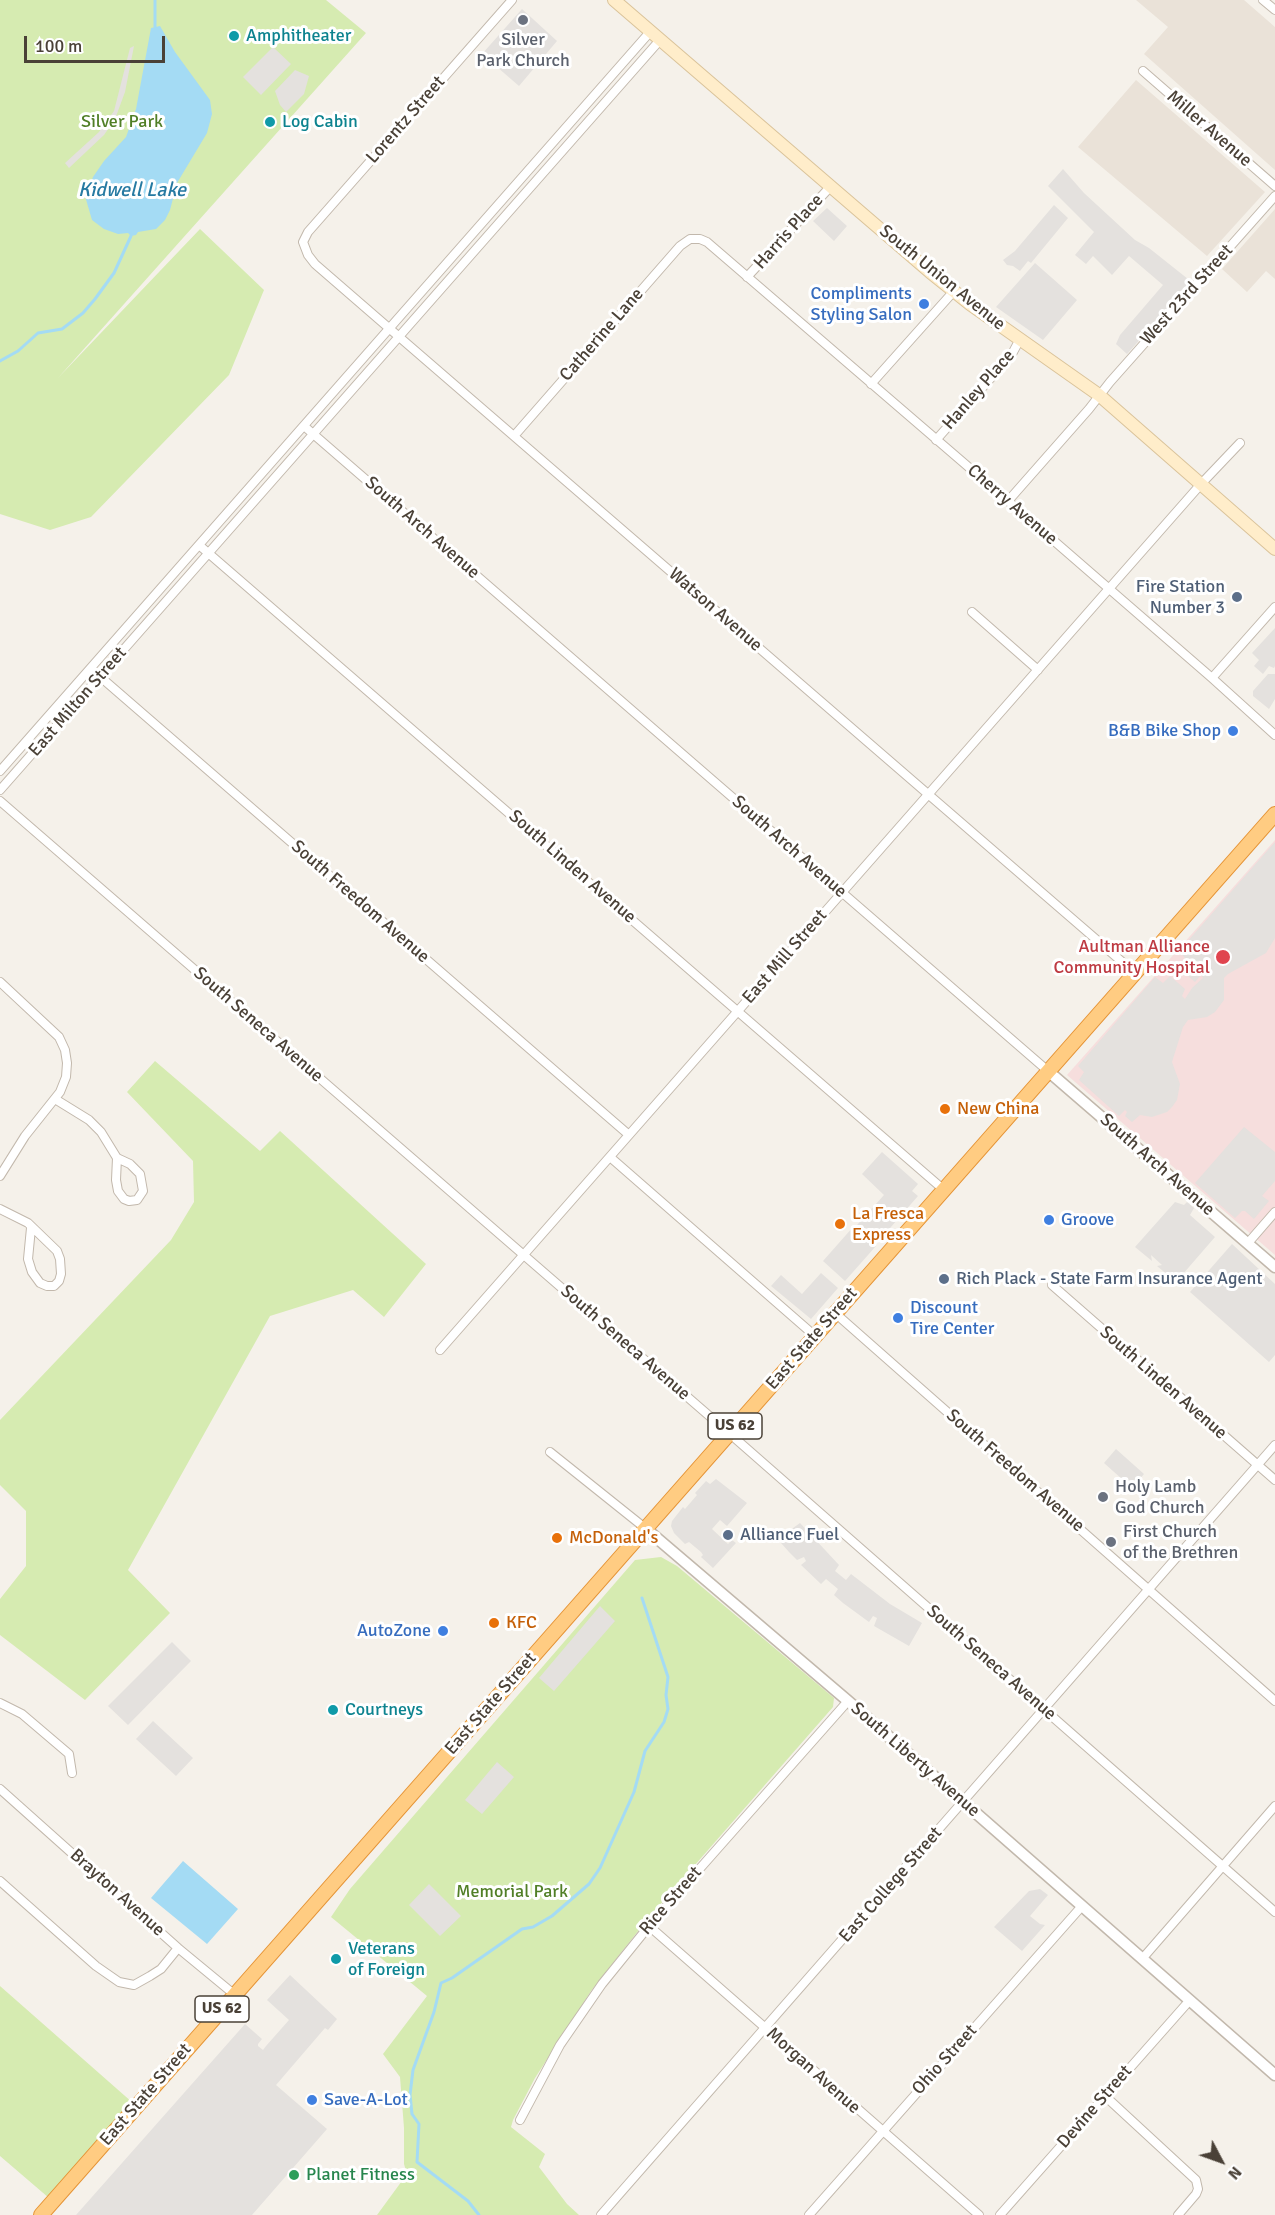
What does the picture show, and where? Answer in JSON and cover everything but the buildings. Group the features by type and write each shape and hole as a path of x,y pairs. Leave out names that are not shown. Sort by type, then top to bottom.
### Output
{"highway":[{"name":"East State Street","path":"41,2215 1275,814"}],"main road":[{"name":"South Union Avenue","path":"614,0 954,291 1099,395 1275,549"}],"street":[{"name":"Lorentz Street","path":"303,242 308,232 512,0"},
{"path":"1263,0 1275,10"},
{"name":"East Milton Street","path":"0,771 650,32"},
{"name":"East Milton Street","path":"0,790 660,40"},
{"name":"Miller Avenue","path":"1143,71 1275,186"},
{"path":"591,99 601,108"},
{"path":"541,156 551,164"},
{"name":"Harris Place","path":"747,277 831,186"},
{"name":"West 23rd Street","path":"1008,501 1275,196"},
{"path":"491,213 501,221"},
{"name":"Cherry Avenue","path":"693,238 707,242 1275,735"},
{"name":"Catherine Lane","path":"514,436 680,246 693,238"},
{"name":"Watson Avenue","path":"303,242 315,264 1135,973"},
{"path":"442,269 452,277"},
{"path":"871,384 954,291"},
{"name":"Hanley Place","path":"936,440 1012,354 1020,339"},
{"path":"349,375 359,383"},
{"name":"South Arch Avenue","path":"304,426 1275,1267"},
{"name":"East Mill Street","path":"440,1350 1201,484 1240,443"},
{"path":"259,477 268,486"},
{"name":"South Linden Avenue","path":"199,544 944,1190"},
{"path":"147,604 156,613"},
{"path":"1212,678 1275,607"},
{"path":"972,612 1038,670"},
{"name":"South Freedom Avenue","path":"90,668 629,1135"},
{"name":"South Seneca Avenue","path":"0,801 729,1433 1275,1912"},
{"path":"0,982 50,1027 62,1043 67,1070 64,1084 56,1099 25,1136 0,1176"},
{"path":"56,1099 89,1120 106,1138 117,1158 118,1191 124,1199 133,1202 143,1191 140,1174 130,1164 117,1158"},
{"path":"610,1157 815,1336"},
{"path":"0,1209 23,1220 50,1243 60,1259 62,1274 54,1286 40,1283 32,1272 28,1258 31,1228"},
{"path":"1248,1243 1275,1212"},
{"name":"South Linden Avenue","path":"1052,1285 1275,1480"},
{"name":"South Freedom Avenue","path":"835,1313 1275,1701"},
{"name":"East College Street","path":"601,2215 1275,1445"},
{"name":"South Liberty Avenue","path":"550,1452 568,1464 645,1528 848,1701 1275,2075"},
{"name":"Rice Street","path":"520,2120 544,2072 576,2019 602,1984 649,1926 848,1701"},
{"path":"0,1703 21,1714 69,1754 72,1773"},
{"name":"Brayton Avenue","path":"0,1789 178,1948 235,1995"},
{"path":"1142,1959 1275,1806"},
{"path":"0,1881 96,1966 119,1982 134,1985 161,1969 178,1948"},
{"name":"Ohio Street","path":"809,2215 1082,1906"},
{"name":"Morgan Avenue","path":"649,1926 979,2215"},
{"name":"Devine Street","path":"1000,2215 1190,2000"},
{"path":"1105,2096 1196,2180 1198,2189 1196,2194 1178,2215"}],"shaded area":[{"path":"1136,0 1244,0 1275,27 1275,170 1144,54 1168,27"},
{"path":"522,9 557,41 519,86 482,54"},
{"path":"134,46 125,92 115,119 104,135 69,168 65,163 99,132 114,111 130,48"},
{"path":"273,47 291,64 261,95 243,77"},
{"path":"295,70 309,76 304,94 286,112 280,105 275,91"},
{"path":"1136,80 1265,192 1207,256 1078,147"},
{"path":"1063,169 1084,193 1135,240 1149,248 1188,279 1189,285 1127,354 1116,344 1120,335 1163,285 1129,256 1112,275 1093,256 1086,264 1075,255 1094,232 1048,186"},
{"path":"1054,205 1068,218 1031,263 1028,261 1020,271 1007,265 1003,260 1015,251"},
{"path":"827,208 847,226 834,241 813,221"},
{"path":"1275,209 1275,279 1266,271 1247,292 1222,269"},
{"path":"1035,263 1077,300 1043,340 996,307"},
{"path":"1275,628 1275,666 1274,668 1269,666 1263,674 1254,666 1259,660 1252,653"},
{"path":"1268,674 1275,674 1275,699 1269,709 1253,696 1253,691"},
{"name":"Aultman Alliance Community Hospital","path":"1275,840 1275,1255 1067,1075"},
{"path":"1275,842 1275,938 1266,953 1224,978 1224,1000 1215,1012 1207,1017 1188,1020 1183,1027 1172,1062 1180,1084 1177,1100 1172,1107 1167,1112 1152,1117 1140,1115 1132,1122 1125,1116 1127,1112 1125,1110 1119,1116 1079,1080 1084,1072 1078,1066 1155,977 1163,983 1170,976 1185,989 1182,996 1185,999 1192,988 1203,978 1201,975 1195,982 1178,967 1185,958 1179,951"},
{"path":"1244,1127 1275,1152 1275,1181 1262,1196 1269,1201 1254,1219 1245,1211 1235,1218 1195,1183"},
{"path":"882,1152 918,1184 912,1191 918,1196 877,1243 857,1225 884,1195 862,1174"},
{"path":"1175,1202 1184,1205 1187,1202 1194,1208 1190,1215 1215,1237 1176,1282 1157,1266 1162,1265 1151,1255 1152,1261 1135,1247"},
{"path":"853,1227 876,1246 845,1281 823,1261"},
{"path":"1232,1244 1275,1284 1275,1355 1269,1362 1190,1292"},
{"path":"821,1273 838,1288 811,1319 771,1286 781,1275 802,1294"},
{"path":"1116,1449 1144,1474 1132,1488 1104,1463"},
{"path":"716,1479 747,1503 727,1526 720,1520 712,1529 728,1544 732,1540 736,1543 713,1568 701,1557 703,1555 701,1552 689,1542 685,1544 674,1533 671,1526 672,1521 697,1495 695,1493 706,1481 710,1484"},
{"path":"800,1523 839,1565 835,1571 846,1580 851,1574 890,1604 922,1623 909,1646 874,1626 877,1618 873,1616 869,1622 843,1603 834,1595 838,1589 826,1579 821,1584 801,1565 806,1561 804,1557 797,1560 781,1543"},
{"path":"600,1606 615,1621 554,1691 539,1678"},
{"path":"172,1642 191,1661 128,1725 108,1706"},
{"path":"153,1721 193,1758 176,1776 136,1739"},
{"path":"497,1762 514,1777 482,1814 465,1800"},
{"path":"429,1884 461,1916 440,1936 409,1905"},
{"path":"1040,1889 1048,1895 1030,1916 1045,1925 1022,1951 994,1927 1029,1891"},
{"path":"290,1975 337,2019 328,2030 325,2028 276,2085 327,2129 252,2215 76,2215 245,2024 262,2039 258,2046 263,2050 289,2020 267,2000"}],"green space":[{"name":"Silver Park","path":"0,0 326,0 366,33 58,378 200,229 264,290 229,375 91,517 50,530 0,514"},
{"path":"155,1061 260,1151 280,1131 426,1264 384,1317 353,1290 270,1316 128,1570 170,1613 85,1700 0,1635 0,1599 26,1566 26,1511 0,1485 0,1420 171,1240 194,1202 193,1161 127,1092"},
{"name":"Memorial Park","path":"661,1557 677,1566 834,1698 833,1707 646,1921 591,1991 535,2078 513,2120 511,2127 545,2154 539,2167 567,2204 579,2215 377,2215 407,2174 404,2164 400,2077 383,2054 427,1996 331,1917 350,1889 635,1560"},
{"path":"0,1986 133,2103 49,2198 0,2156"}],"water":[{"name":"Kidwell Lake","path":"160,26 175,52 210,100 212,114 207,133 177,183 165,220 156,229 138,232 136,235 118,234 104,229 92,220 85,196 93,177 104,161 126,137 136,109 151,28"},
{"path":"183,1861 238,1909 207,1944 151,1898"}],"waterway":[{"path":"155,0 155,27"},
{"path":"0,361 18,351 38,333 62,329 83,313 114,273 131,236"},
{"path":"479,2215 468,2201 417,2162 419,2124 412,2114 410,2095 413,2070 434,2012 441,1983 452,1978 522,1929 533,1927 552,1916 589,1884 600,1868 634,1792 645,1751 664,1722 668,1709 666,1695 668,1677 642,1598"}],"place":[{"name":"Silver Park Church","path":"523,20"},
{"name":"Amphitheater","path":"234,36"},
{"name":"Log Cabin","path":"270,122"},
{"name":"Compliments Styling Salon","path":"924,304"},
{"name":"Fire Station Number 3","path":"1237,597"},
{"name":"B&B Bike Shop","path":"1233,731"},
{"name":"Aultman Alliance Community Hospital","path":"1223,957"},
{"name":"New China","path":"945,1109"},
{"name":"Groove","path":"1049,1220"},
{"name":"La Fresca Express","path":"840,1224"},
{"name":"Rich Plack - State Farm Insurance Agent","path":"944,1279"},
{"name":"Discount Tire Center","path":"898,1318"},
{"name":"Holy Lamb God Church","path":"1103,1497"},
{"name":"Alliance Fuel","path":"728,1535"},
{"name":"McDonald's","path":"557,1538"},
{"name":"First Church of the Brethren","path":"1111,1542"},
{"name":"KFC","path":"494,1623"},
{"name":"AutoZone","path":"443,1631"},
{"name":"Courtneys","path":"333,1710"},
{"name":"Veterans of Foreign","path":"336,1959"},
{"name":"Save-A-Lot","path":"312,2100"},
{"name":"Planet Fitness","path":"294,2175"}]}
